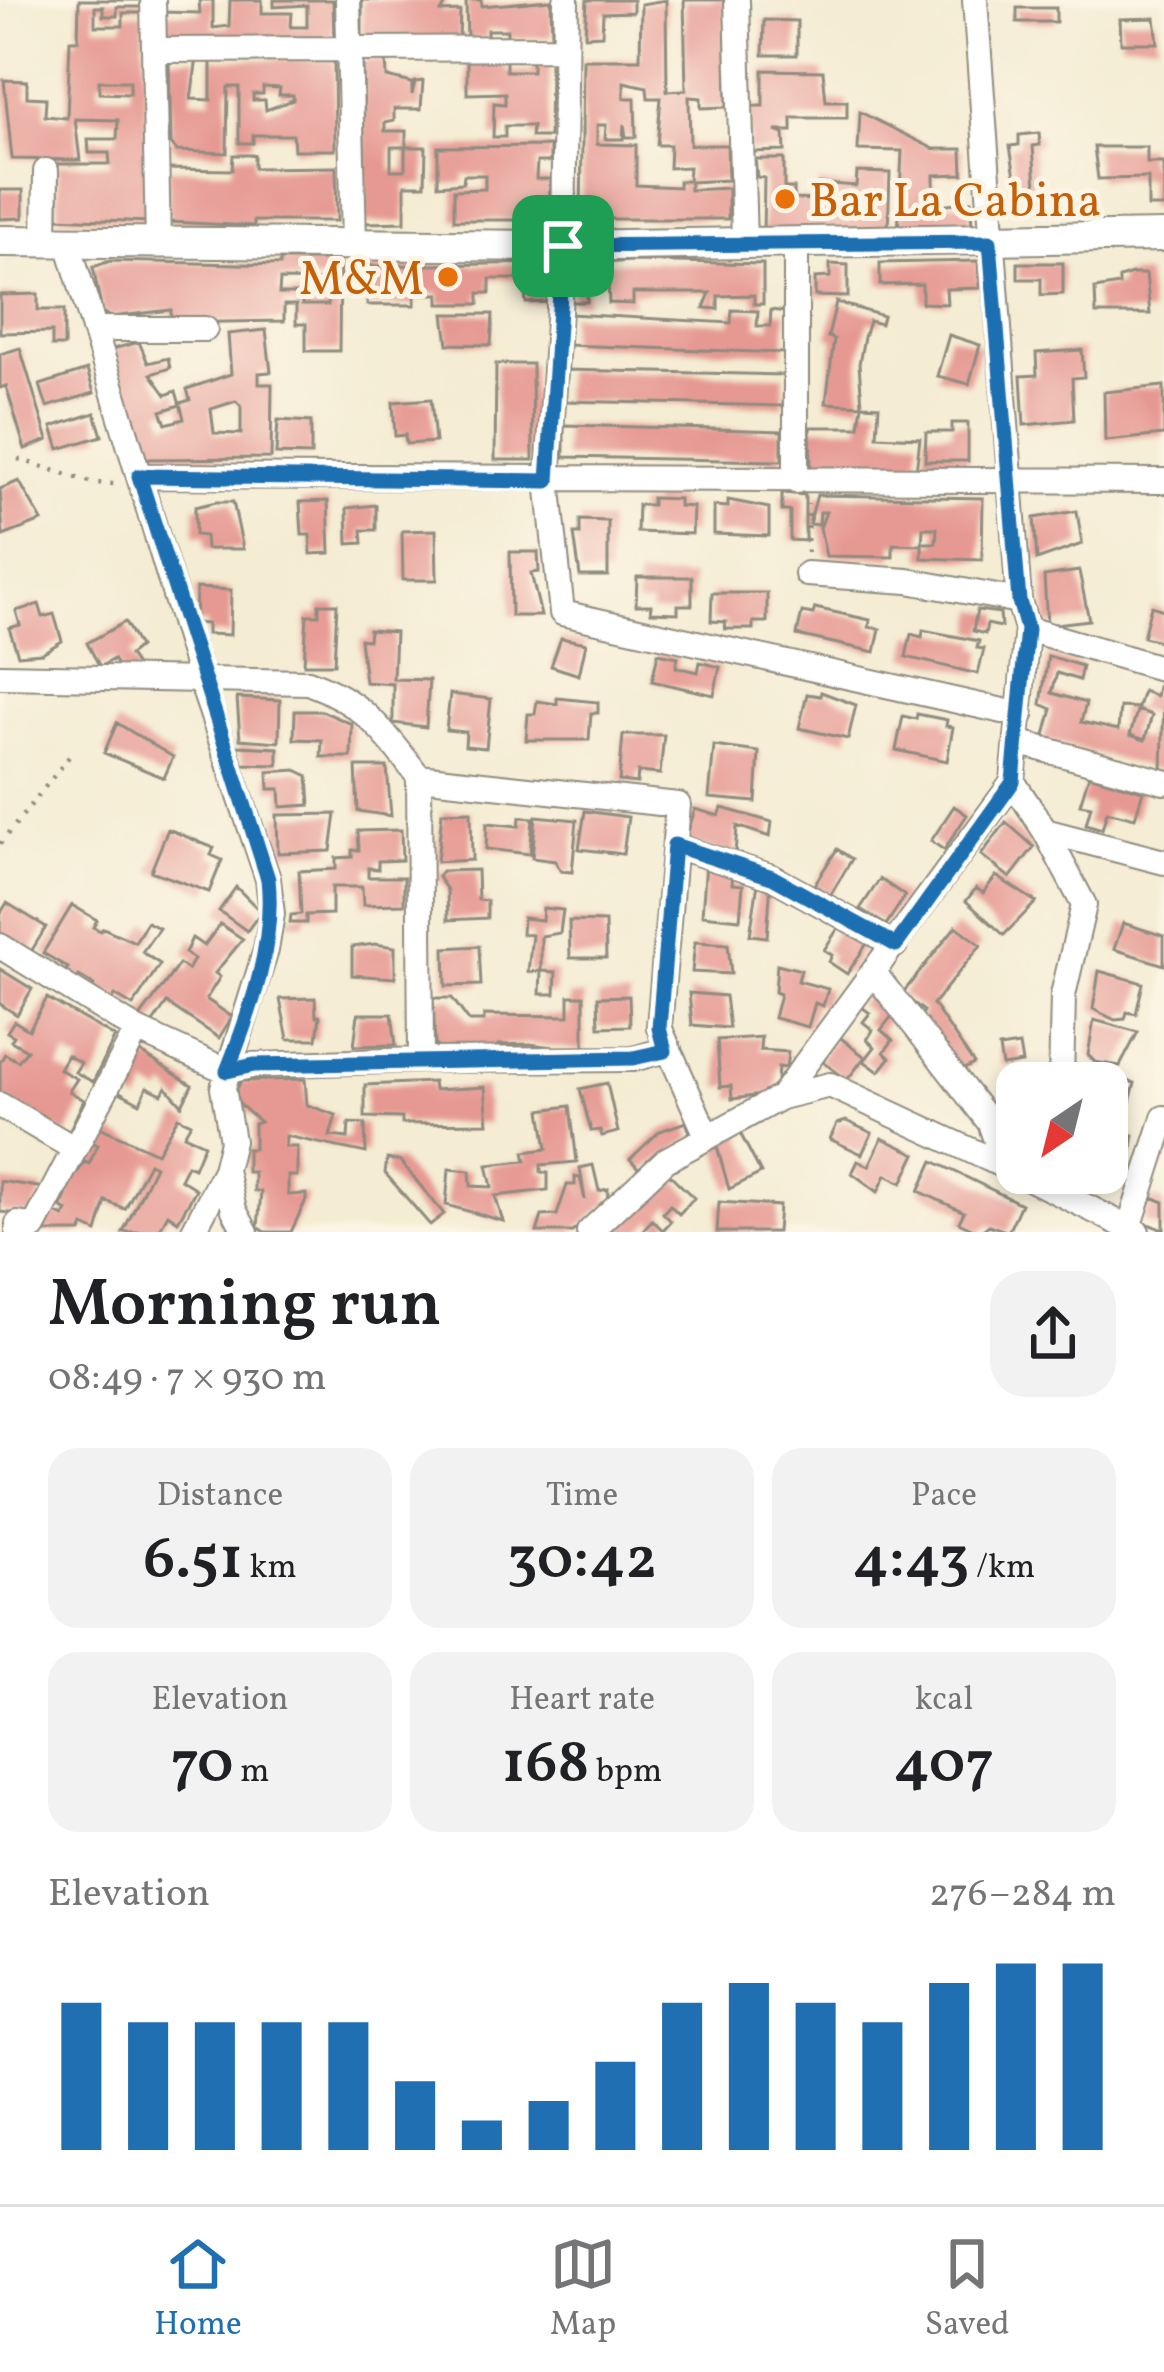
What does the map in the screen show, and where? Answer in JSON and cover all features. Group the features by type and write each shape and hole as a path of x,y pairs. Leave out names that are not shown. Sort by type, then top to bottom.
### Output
{"street":[{"path":"153,0 158,244"},
{"path":"348,0 354,243"},
{"path":"566,0 563,246 548,481 562,613 1021,715"},
{"path":"737,0 744,243"},
{"path":"781,1096 1013,782 1027,629 1019,601 975,0"},
{"path":"155,50 565,48"},
{"path":"46,171 56,243 94,329 201,681 268,879 272,914 266,950 223,1088 232,1141 225,1170 193,1232"},
{"path":"0,241 563,246 1164,236"},
{"path":"796,243 802,481"},
{"path":"94,329 205,329"},
{"path":"139,476 1164,481"},
{"path":"807,574 908,580 1019,601"},
{"path":"1027,629 1164,668"},
{"path":"0,676 308,682 346,696 374,719 419,777 421,1060"},
{"path":"1017,742 1164,782"},
{"path":"419,777 678,805 659,1028 665,1051 707,1136"},
{"path":"1013,782 1084,904 1063,994 1061,1062"},
{"path":"1045,831 1164,862"},
{"path":"674,845 772,877 896,945"},
{"path":"0,946 137,1030 227,1071 254,1065 633,1058 665,1051"},
{"path":"874,973 996,1135"},
{"path":"12,1226 34,1227 137,1030"},
{"path":"590,1232 666,1160 781,1096 830,1085 996,1163"},
{"path":"0,1105 75,1149"},
{"path":"1075,1194 1122,1228 1164,1118"},
{"path":"225,1170 234,1210 246,1232"}],"path":[{"path":"18,458 93,483"},
{"path":"802,481 807,574"},
{"path":"0,844 72,753"}],"building":[{"path":"79,0 142,0 143,7 117,7 117,16 103,16 103,7 95,7 95,26 123,26 123,13 143,13 149,222 58,218 58,164 110,164 109,153 89,153 88,139 117,139 118,120 75,119 80,160 12,159 4,80 27,81 27,97 46,98 45,116 67,118 70,40 78,40","holes":["99,81 130,81 130,94 99,93"]},
{"path":"199,0 213,0 213,28 229,26 230,0 262,0 262,13 292,13 291,27 307,27 307,5 274,7 274,0 333,0 334,42 162,41 161,12 200,13"},
{"path":"362,0 448,0 441,12 460,11 459,39 362,41"},
{"path":"466,0 481,0 482,6 551,0 552,37 507,38 507,30 487,30 487,38 467,39"},
{"path":"587,0 633,0 633,12 603,13 602,35 585,36"},
{"path":"666,0 667,91 686,90 684,0 725,0 727,107 701,108 701,98 689,97 690,145 727,145 728,180 690,182 690,190 728,188 728,219 581,219 583,59 640,59 641,4","holes":["624,82 647,87 648,98 661,98 657,145 670,145 669,168 689,167 688,181 679,181 679,187 636,185 636,145 597,144 597,125 606,125 605,139 623,139 624,124 626,137 636,137 635,98 624,98"]},
{"path":"1017,8 1056,8 1056,22 1017,22"},
{"path":"1155,18 1158,43 1121,43 1120,19"},
{"path":"764,20 797,21 797,55 763,55"},
{"path":"169,58 197,58 191,99 211,100 211,59 334,60 335,150 294,150 293,135 253,135 253,143 239,143 239,87 228,87 227,153 177,151 171,144","holes":["263,87 280,88 279,95 293,95 293,100 266,110 265,100 253,100 253,94 263,94"]},
{"path":"363,60 386,60 387,77 412,83 412,95 415,82 423,81 421,109 394,109 394,121 385,123 385,131 406,131 406,147 426,147 425,185 405,185 405,222 365,223","holes":["391,147 405,147 405,170 391,170"]},
{"path":"467,60 506,60 506,71 532,71 532,60 550,60 549,137 531,137 532,126 505,126 505,137 493,137 494,103 505,104 505,93 467,94"},
{"path":"763,70 823,71 826,101 847,101 847,118 792,118 792,131 776,131 784,134 785,151 749,152 749,106 763,106"},
{"path":"860,112 934,149 962,149 963,174 934,175 934,196 924,196 924,207 971,201 972,233 898,234 902,151 858,150"},
{"path":"1039,133 1040,145 1033,146 1036,186 1017,188 1010,146 1019,145 1019,135"},
{"path":"550,146 550,162 537,162 536,179 550,179 549,220 454,220 454,190 485,189 485,175 464,175 463,183 438,185 438,147"},
{"path":"1094,147 1147,147 1147,163 1164,163 1164,207 1148,207 1148,178 1098,179"},
{"path":"233,155 254,155 254,168 336,167 337,221 254,221 254,226 169,222 168,169 232,170"},
{"path":"755,159 784,159 784,188 794,188 794,199 818,200 818,183 856,186 857,172 890,173 888,231 763,234 764,178 757,177"},
{"path":"0,190 23,190 23,218 0,219"},
{"path":"280,260 340,260 339,351 306,351 306,324 296,324 296,305 284,305 284,321 171,323 171,310 111,317 102,312 93,267 110,261 280,265","holes":["280,280 328,281 328,305 302,305 302,294 279,294"]},
{"path":"632,261 763,264 763,304 754,304 754,295 718,296 718,309 704,308 710,293 633,293 633,304 609,303 608,281 588,280 587,302 572,302 573,265"},
{"path":"978,261 980,288 946,289 947,304 922,303 922,284 880,285 880,263"},
{"path":"551,263 551,302 526,303 523,279 490,279 490,293 479,293 479,304 439,304 439,294 415,294 415,305 367,305 367,266"},
{"path":"1018,263 1063,263 1063,294 1041,295 1041,279 1018,279"},
{"path":"830,264 848,265 848,297 815,296 815,278 830,277"},
{"path":"1146,274 1150,314 1096,314 1095,289 1119,285 1119,278"},
{"path":"38,294 38,310 64,310 64,346 52,346 52,332 0,333 0,295"},
{"path":"836,302 883,316 881,324 869,321 864,337 859,364 862,405 826,403 834,339 828,337"},
{"path":"732,310 758,311 757,326 770,326 771,310 786,312 784,353 568,345 570,314 731,323"},
{"path":"444,314 493,314 491,345 448,344"},
{"path":"266,330 271,372 259,373 259,384 272,384 271,458 145,459 109,350 139,342 148,363 168,358 170,368 151,374 166,395 176,391 180,405 161,411 166,424 184,419 180,403 190,400 187,389 231,374 228,334","holes":["236,401 241,406 241,434 214,433 211,409"]},
{"path":"949,335 980,345 969,384 937,376"},
{"path":"20,348 48,440 25,449 6,386 0,388 0,354"},
{"path":"1082,350 1084,377 1072,378 1074,420 1024,425 1021,376 1037,375 1036,353"},
{"path":"496,364 532,364 533,460 495,460"},
{"path":"87,370 94,393 47,407 40,385"},
{"path":"564,370 784,375 783,406 562,401"},
{"path":"1164,386 1164,435 1105,441 1104,392"},
{"path":"431,399 435,442 406,444 405,435 395,436 393,402"},
{"path":"862,405 879,406 877,436 920,438 916,471 811,468 810,427 859,427"},
{"path":"95,413 102,436 59,449 52,427"},
{"path":"278,420 311,422 311,455 276,454"},
{"path":"952,423 968,423 968,461 925,461 926,432 952,432"},
{"path":"564,425 782,431 782,461 564,457"},
{"path":"19,481 42,521 3,536 0,489"},
{"path":"782,493 805,495 805,541 790,540 790,511 782,511"},
{"path":"817,495 983,498 982,560 922,558 922,545 893,544 893,557 826,556 820,528 826,512 820,512 819,525 809,524","holes":["923,528 937,528 936,543 922,543"]},
{"path":"652,498 679,499 679,506 693,507 692,534 637,532 638,505 652,505"},
{"path":"728,500 769,508 769,536 714,534 714,506 728,507"},
{"path":"328,501 330,553 311,554 310,535 302,535 300,502"},
{"path":"233,502 243,549 206,549 205,536 195,535 195,507"},
{"path":"376,505 376,530 362,530 363,543 348,544 347,508"},
{"path":"1077,511 1082,544 1037,560 1034,518"},
{"path":"580,520 608,521 608,576 580,576 574,534 580,534"},
{"path":"436,530 437,580 403,580 402,531"},
{"path":"510,552 538,552 539,572 531,573 541,616 511,616"},
{"path":"1079,571 1089,620 1047,625 1044,576"},
{"path":"637,577 692,577 692,605 678,605 678,613 651,612 651,605 636,605"},
{"path":"196,588 231,590 230,635 207,634 207,624 195,623"},
{"path":"712,593 767,593 767,622 753,622 753,629 725,629 726,622 711,621"},
{"path":"39,604 43,617 54,614 62,641 42,653 18,655 9,628 20,625 16,611"},
{"path":"319,604 337,604 334,664 304,664 307,615 319,615"},
{"path":"1151,606 1164,610 1164,642 1143,637"},
{"path":"815,608 870,620 869,627 880,629 875,652 797,635 802,612 813,614"},
{"path":"977,610 1000,613 1001,627 987,624 985,634 973,631"},
{"path":"125,622 139,647 129,655 139,670 125,678 113,659 100,667 87,643"},
{"path":"369,630 395,632 393,679 429,680 426,727 393,723 393,684 365,682 360,639 368,640"},
{"path":"923,630 979,641 977,648 984,649 978,674 906,657 911,634 922,637"},
{"path":"561,638 586,643 579,675 551,666"},
{"path":"658,653 678,657 676,667 698,672 700,662 720,667 714,695 652,681"},
{"path":"1048,656 1082,666 1079,680 1057,673 1052,693 1086,703 1081,722 1118,730 1120,707 1138,708 1143,691 1156,696 1158,687 1164,689 1162,772 1044,739 1052,709 1041,704","holes":["1137,710 1152,715 1145,740 1130,735"]},
{"path":"821,692 856,705 848,739 799,728 807,694 820,696"},
{"path":"450,694 491,699 486,748 465,746 466,732 446,730"},
{"path":"237,698 280,700 279,742 240,739"},
{"path":"557,698 598,702 598,713 591,713 589,740 526,740 528,714 535,714 537,701 557,704"},
{"path":"295,711 322,711 352,724 351,757 321,757 322,740 294,739"},
{"path":"917,714 947,720 946,726 953,727 947,761 896,750 903,716 916,719"},
{"path":"117,723 173,757 164,778 104,753"},
{"path":"623,735 664,735 660,774 638,772 637,783 619,781"},
{"path":"237,746 278,748 278,765 243,764"},
{"path":"714,746 759,752 756,802 709,798"},
{"path":"356,767 387,767 391,816 358,811"},
{"path":"296,770 308,776 310,805 281,807 280,789 269,789 268,772"},
{"path":"1089,775 1143,791 1135,818 1107,811 1102,829 1086,824 1091,806 1080,804"},
{"path":"954,806 967,815 944,850 931,841"},
{"path":"722,808 772,822 770,837 737,826 735,856 685,842 695,809 719,816"},
{"path":"471,811 472,860 437,862 442,812"},
{"path":"585,811 628,817 623,854 579,849"},
{"path":"336,814 331,851 278,853 277,815"},
{"path":"536,816 577,820 572,872 561,871 555,861 532,858"},
{"path":"520,817 533,818 530,854 486,849 487,823 519,826"},
{"path":"1006,822 1034,847 1010,878 981,855"},
{"path":"168,829 214,848 211,855 222,860 209,892 151,871"},
{"path":"401,830 402,860 378,861 378,869 368,868 368,877 404,877 404,904 363,905 362,887 332,887 332,914 306,915 306,923 290,923 291,915 301,914 299,871 336,869 336,858 352,857 352,850 359,850 358,831"},
{"path":"837,849 852,859 830,896 814,885"},
{"path":"706,863 733,870 732,884 743,885 740,919 702,915"},
{"path":"477,870 478,900 487,901 487,918 448,920 447,890 438,877 442,871"},
{"path":"996,876 1036,902 1004,935 966,901 976,888 983,893"},
{"path":"759,877 771,881 767,937 750,935"},
{"path":"880,879 905,896 886,925 860,909"},
{"path":"236,887 261,912 247,931 219,911"},
{"path":"7,903 46,927 29,955 0,936 0,914"},
{"path":"72,905 97,920 93,927 135,942 147,922 159,928 142,952 160,964 133,1006 115,995 109,1005 90,993 94,985 79,976 75,983 63,975 68,968 43,953"},
{"path":"543,908 563,910 560,933 541,936 541,971 528,972 532,935 522,934 523,918 542,920"},
{"path":"569,921 605,922 606,958 570,958"},
{"path":"1123,923 1164,936 1164,965 1114,949"},
{"path":"220,924 243,939 215,973 220,977 206,999 232,1017 219,1038 167,1003 150,1027 138,1020 179,964 188,970 194,959 185,953 192,938 204,946"},
{"path":"956,926 981,945 933,1004 974,1064 960,1071 920,1017 924,1011 902,994"},
{"path":"839,927 868,942 847,974 829,962 832,955 824,950"},
{"path":"695,942 728,944 731,974 692,972"},
{"path":"479,946 481,985 446,986 445,948"},
{"path":"352,947 395,947 395,978 352,975"},
{"path":"777,964 801,970 798,981 828,989 823,1006 815,1003 808,1027 774,1018 780,994 775,992"},
{"path":"0,969 32,989 17,1015 0,1004"},
{"path":"541,971 556,972 555,994 540,994"},
{"path":"1099,971 1143,983 1136,1014 1127,1012 1125,1019 1115,1020 1093,1009"},
{"path":"871,991 895,1012 881,1030 893,1040 884,1052 890,1058 879,1072 864,1061 875,1047 867,1040 873,1030 863,1022 870,1013 859,1005"},
{"path":"689,993 725,996 729,1028 692,1025"},
{"path":"569,996 584,996 584,1051 530,1044 498,1045 498,1053 440,1051 435,1044 433,998 452,998 469,1021 484,1021 484,1015 569,1016"},
{"path":"629,996 630,1026 599,1027 598,997"},
{"path":"47,998 115,1037 93,1082 75,1072 81,1063 67,1055 59,1069 77,1079 69,1091 84,1100 67,1136 0,1097 0,1062 5,1054 18,1061 27,1050 11,1041 14,1036 7,1032 14,1021 29,1030"},
{"path":"315,998 316,1016 320,1016 317,1039 288,1039 280,999"},
{"path":"358,1014 392,1014 396,1045 354,1046"},
{"path":"1094,1020 1138,1032 1122,1062 1095,1062 1088,1055"},
{"path":"837,1035 865,1057 847,1080 819,1059"},
{"path":"761,1037 760,1050 788,1052 786,1068 778,1067 776,1093 732,1099 731,1086 720,1087 717,1040"},
{"path":"1019,1045 1022,1062 1001,1062 999,1048"},
{"path":"137,1050 192,1085 182,1105 166,1087 162,1094 147,1087 140,1103 118,1091"},
{"path":"305,1079 307,1105 336,1115 330,1136 348,1138 349,1123 365,1124 366,1153 286,1136 285,1147 297,1147 297,1176 288,1176 288,1195 306,1194 306,1200 291,1232 265,1232 258,1227 261,1192 254,1191 254,1172 247,1172 247,1149 254,1149 254,1124 260,1122 232,1098 241,1081"},
{"path":"1128,1081 1135,1083 1128,1109"},
{"path":"433,1082 434,1090 485,1087 488,1123 402,1124 402,1118 365,1117 365,1085"},
{"path":"607,1083 618,1132 602,1136 600,1130 591,1131 580,1089"},
{"path":"570,1106 577,1162 541,1165 541,1172 548,1173 548,1190 495,1196 503,1221 446,1205 449,1169 470,1171 471,1186 492,1187 487,1165 526,1161 524,1152 547,1149 541,1110"},
{"path":"178,1117 191,1123 184,1135 204,1144 194,1168 187,1165 180,1179 196,1189 178,1221 168,1214 158,1232 123,1232 155,1166 149,1163 125,1209 106,1201 97,1232 84,1226 81,1232 38,1232 49,1210 64,1217 67,1211 61,1207 73,1178 85,1162 89,1164 98,1145 88,1140 95,1125 157,1153"},
{"path":"846,1121 872,1133 862,1154 830,1139 837,1124"},
{"path":"686,1122 692,1138 642,1172 630,1159 660,1131"},
{"path":"739,1131 761,1173 729,1189 716,1143"},
{"path":"1128,1133 1134,1135 1128,1166"},
{"path":"882,1138 916,1154 902,1183 886,1175 878,1192 852,1173 858,1161 869,1166"},
{"path":"387,1159 400,1161 444,1214 430,1225 385,1173"},
{"path":"933,1161 1021,1204 1008,1232 989,1225 980,1232 959,1222 964,1212 919,1191"},
{"path":"593,1165 599,1191 608,1189 607,1204 572,1232 537,1232 542,1216 557,1215 567,1185 575,1185 575,1177 580,1178 585,1200 580,1168"},
{"path":"666,1171 694,1198 679,1214 670,1205 663,1213 671,1221 663,1230 652,1220 641,1232 602,1232"},
{"path":"0,1181 44,1188 32,1215 0,1212"},
{"path":"1152,1197 1164,1202 1164,1230 1143,1222"},
{"path":"719,1202 779,1206 777,1232 717,1232"}],"place":[{"name":"Bar La Cabina","path":"785,199"},
{"name":"M&M","path":"448,277"}],"route":[{"path":"990,242 1019,601 1027,629 1013,782 896,945 772,877 674,845 659,1028 665,1051 633,1058 254,1065 227,1071 266,950 272,914 268,879 139,476 548,481 563,246 990,242"}]}
